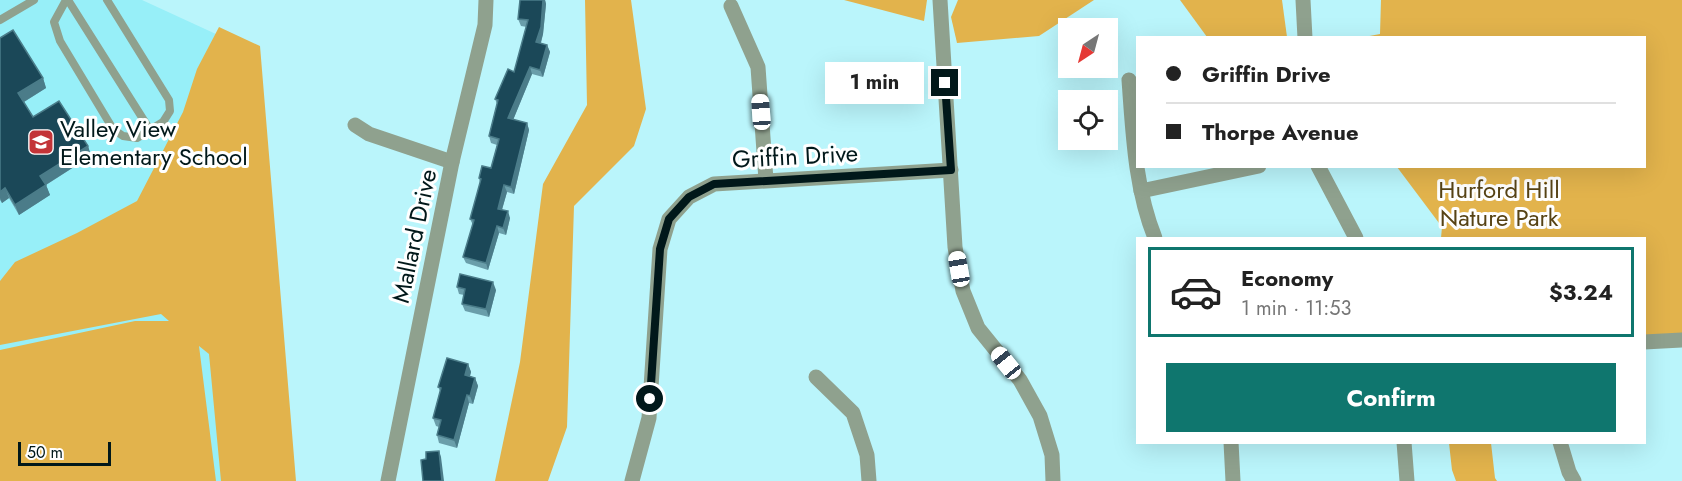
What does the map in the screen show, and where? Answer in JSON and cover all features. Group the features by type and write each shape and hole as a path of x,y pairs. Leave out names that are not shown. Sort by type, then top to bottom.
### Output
{"street":[{"name":"Mallard Drive","path":"388,481 452,162 485,25 486,0"},
{"path":"940,0 955,247 963,291 978,328 1020,380 1040,416 1052,454 1053,481"},
{"path":"1303,0 1305,36"},
{"path":"731,6 758,67 766,180"},
{"path":"1129,80 1136,165"},
{"path":"355,125 369,134 452,162"},
{"path":"1137,168 1148,222 1155,237"},
{"path":"1141,190 1249,168"},
{"path":"1319,168 1355,237"},
{"name":"Griffin Drive","path":"632,481 649,418 660,249 669,219 689,197 714,184 951,170"},
{"path":"1646,342 1682,340"},
{"path":"816,377 853,413 867,455 869,481"},
{"path":"1231,444 1233,481"},
{"path":"1404,444 1407,481"},
{"path":"1561,444 1574,481"}],"lane":[{"path":"0,20 34,0"},
{"path":"107,0 169,100 170,111 163,122 150,130 136,138 123,136 113,129 60,41 54,22 67,0 150,130"}],"shaded area":[{"path":"0,0 142,0 255,52 290,481 0,481"}],"green space":[{"path":"585,0 631,0 646,109 634,146 574,206 567,427 548,481 495,481 520,362 543,184 587,105"},
{"path":"844,0 927,0 924,21"},
{"path":"958,0 1094,0 1066,18 1058,18 1058,24 1039,36 957,43 951,17"},
{"path":"1180,0 1282,0 1287,36 1206,36"},
{"name":"Hurford Hill Nature Park","path":"1381,0 1682,0 1682,340 1646,342 1646,237 1441,237 1442,227 1398,168 1646,168 1646,36 1370,36 1380,34"},
{"path":"219,27 260,46 296,481 221,481 209,354 199,346 216,481 0,481 0,350 135,321 169,321 161,314 0,345 0,281 15,262 137,201 183,112 197,69"},
{"path":"1449,444 1491,444 1497,481 1456,481 1452,470"}],"building":[{"path":"520,0 543,0 541,27 536,42 547,45 540,70 530,67 508,118 527,123 511,187 504,185 498,209 508,211 503,228 497,226 486,263 463,257 474,220 470,219 481,179 479,178 482,166 491,168 499,139 489,136 498,100 495,99 508,69 514,72 528,20 518,19"},
{"name":"Valley View Elementary School","path":"13,30 43,78 18,93 33,117 59,101 88,146 40,176 46,185 15,205 5,188 0,192 0,38"},
{"path":"460,274 493,282 486,309 462,304 465,289 457,287"},
{"path":"447,358 468,364 465,375 475,378 470,396 467,395 454,440 437,435 441,420 433,418 441,388 438,387"},
{"path":"439,451 442,481 423,481 421,460 426,459 426,452"}],"place":[{"name":"Valley View Elementary School","path":"41,142"}],"route":[{"path":"650,399 660,249 669,219 689,197 714,184 951,170 945,83"}]}
